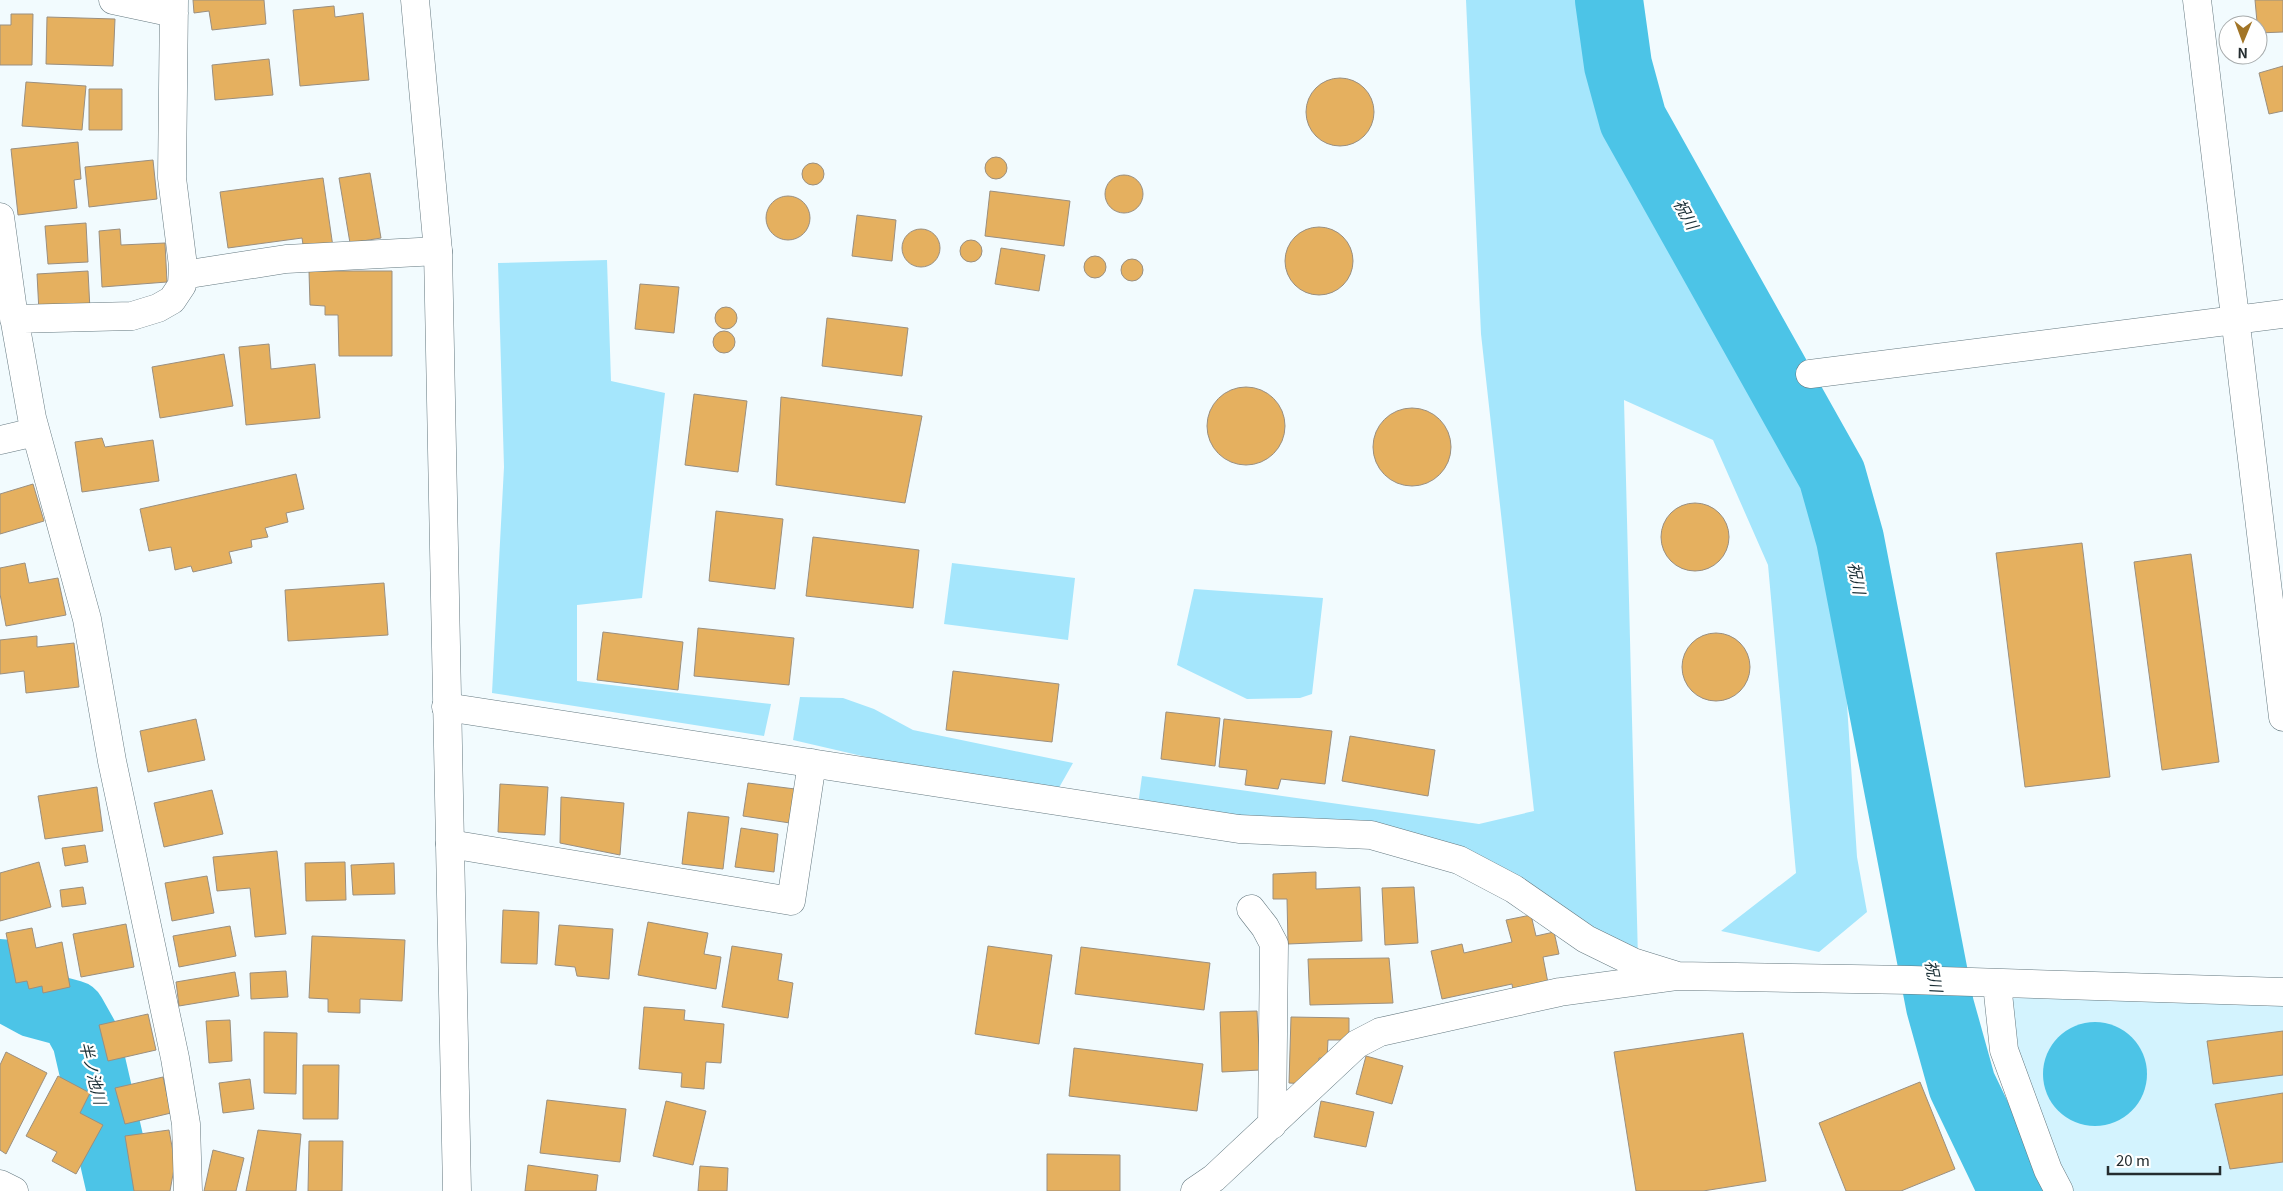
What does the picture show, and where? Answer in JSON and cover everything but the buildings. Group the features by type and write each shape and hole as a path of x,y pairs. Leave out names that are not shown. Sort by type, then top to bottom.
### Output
{"street":[{"path":"14,319 132,316 158,308 172,300 182,285 183,275 172,178 174,7 113,0"},
{"path":"415,0 438,251 457,1191"},
{"path":"2197,0 2283,717"},
{"path":"0,217 14,319 36,432 87,619 112,761 176,1058 186,1124 188,1191"},
{"path":"183,275 286,260 438,251"},
{"path":"1810,374 2283,314"},
{"path":"0,440 36,432"},
{"path":"446,707 1240,829 1371,835 1459,860 1514,889 1586,939 1634,962 1678,976"},
{"path":"450,844 791,900 812,763"},
{"path":"1251,909 1266,928 1274,944 1272,1125"},
{"path":"1195,1191 1214,1178 1357,1044 1380,1032 1560,992 1678,976 2283,992"},
{"path":"1997,984 2004,1050 2048,1170 2059,1191"},
{"path":"0,1184 14,1191"}],"shaded area":[{"path":"1466,0 1606,0 1602,88 1773,369 1832,475 1857,857 1867,912 1819,952 1721,931 1796,873 1768,565 1713,440 1624,400 1638,959 1514,889 1370,847 1138,805 1142,776 1479,824 1534,811 1481,334"},
{"path":"607,260 611,381 665,393 642,598 577,605 577,681 771,704 764,736 492,693 504,467 498,263"},
{"path":"952,563 1075,578 1068,640 944,624"},
{"path":"1194,589 1323,598 1312,694 1300,698 1247,699 1177,665"},
{"path":"800,697 843,698 874,709 913,730 1073,763 1052,800 793,740"},
{"path":"1997,984 2283,992 2283,1191 2059,1191"},
{"path":"2095,1022 2115,1026 2132,1037 2143,1054 2147,1074 2143,1094 2132,1111 2115,1122 2095,1126 2075,1122 2058,1111 2047,1094 2043,1074 2047,1054 2058,1037 2075,1026"}],"waterway":[{"name":"祝川","path":"1609,0 1618,65 1633,120 1832,475 1850,539 1940,1006 1962,1085 2013,1191"},
{"name":"半ノ池川","path":"0,973 7,989 35,1004 72,1014 86,1039 121,1191"}]}
